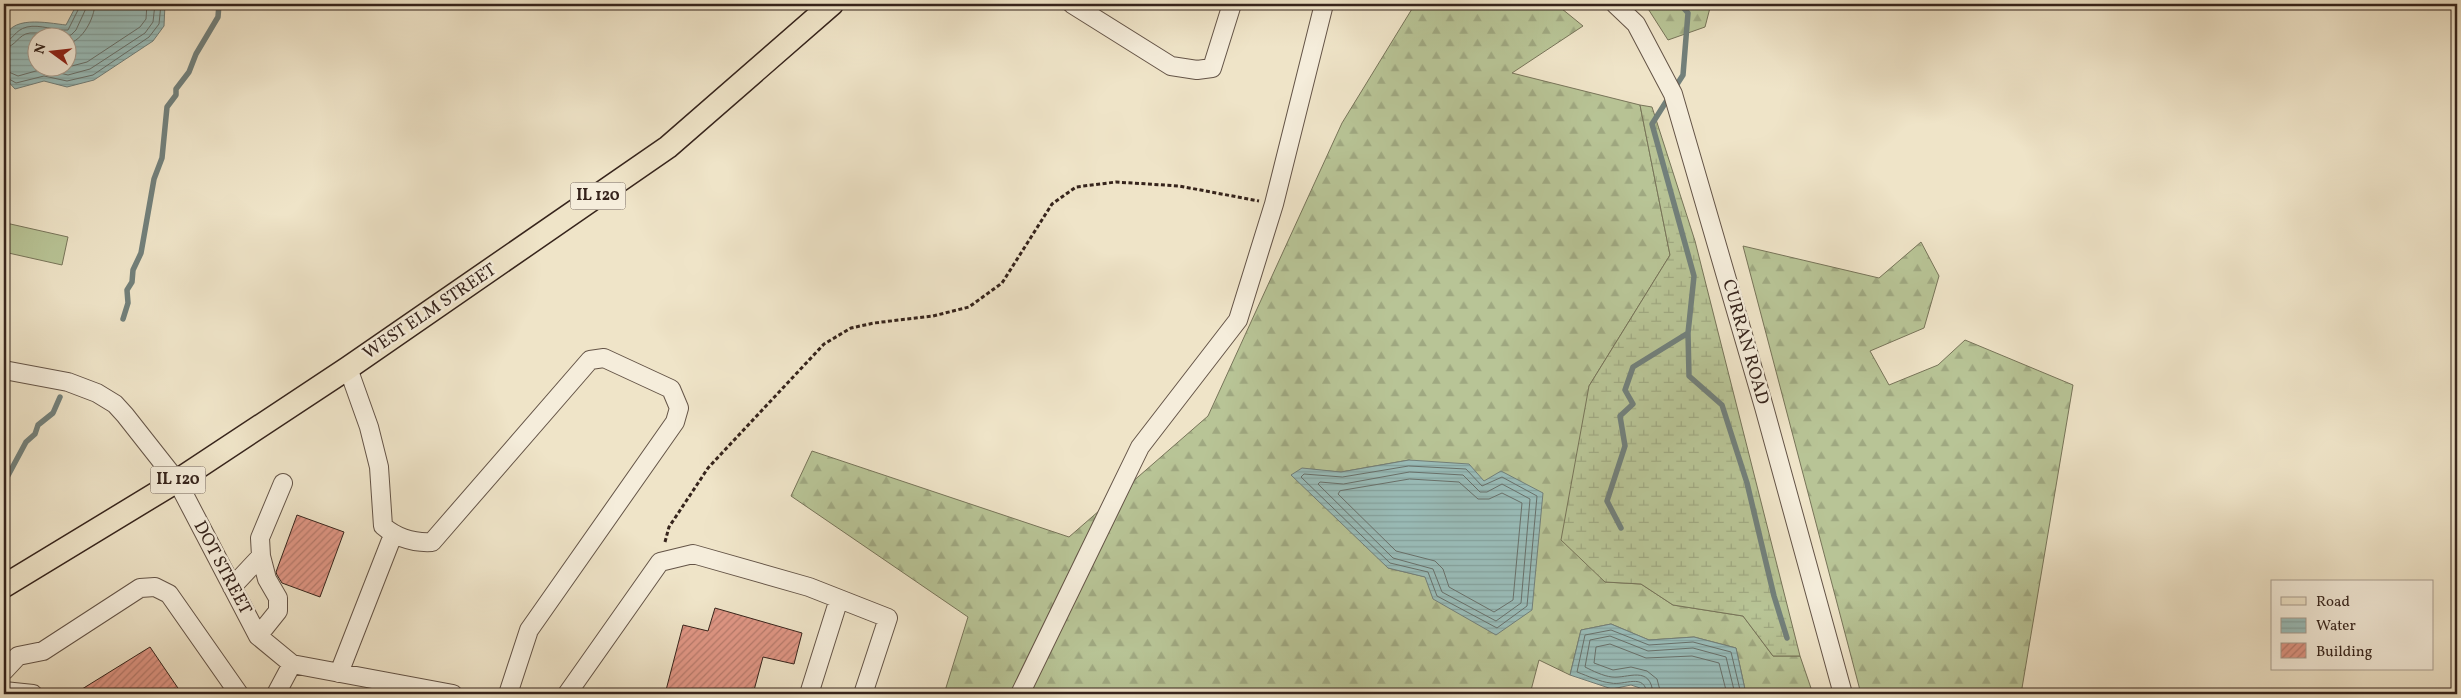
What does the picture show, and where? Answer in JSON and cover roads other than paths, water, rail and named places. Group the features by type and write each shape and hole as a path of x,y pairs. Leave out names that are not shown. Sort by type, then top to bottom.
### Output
{"main road":[{"name":"WEST ELM STREET","path":"4,586 177,481 348,368 668,147 832,4"}],"street":[{"path":"1072,4 1170,66 1197,70 1212,68 1232,4"},
{"path":"1020,694 1140,447 1238,320 1274,204 1324,4"},
{"name":"CURRAN ROAD","path":"1615,4 1636,24 1673,94 1764,407 1843,694"},
{"path":"348,368 369,427 379,467 383,526 393,535 420,542 432,542 590,360 604,358 671,388 679,408 675,422 529,630 508,694"},
{"name":"DOT STREET","path":"4,370 68,382 97,393 115,404 126,415 177,481 258,636 292,664 453,694"},
{"path":"258,636 278,611 278,598 267,579 261,556 260,538 283,482"},
{"path":"339,673 393,535"},
{"path":"567,694 660,562 693,554 810,587 888,618 863,694"},
{"path":"232,587 261,556"},
{"path":"4,671 18,656 43,651 140,588 155,587 169,594 240,694"},
{"path":"809,694 839,599"},
{"path":"276,694 292,664"},
{"path":"4,691 32,694"}],"water":[{"path":"77,4 165,4 164,26 153,41 94,80 67,87 44,81 15,89 4,77 3,45 7,32 21,24 39,22 66,25"},
{"path":"1409,460 1469,464 1484,481 1501,471 1543,493 1532,610 1496,635 1433,599 1425,577 1388,568 1291,475 1302,468 1341,472"},
{"path":"1611,624 1649,640 1694,637 1736,648 1746,694 1642,694 1640,688 1631,685 1612,689 1570,675 1581,630"}],"waterway":[{"path":"123,319 128,303 127,290 132,282 133,270 141,253 154,179 162,158 167,107 176,95 176,89 189,72 196,54 218,17 219,4"},
{"path":"1674,89 1683,75 1688,13 1680,4"},
{"path":"1621,528 1607,501 1625,446 1620,416 1633,404 1625,390 1633,367 1688,333 1694,276 1652,124 1669,97"},
{"path":"1688,333 1689,376 1722,405 1747,483 1774,596 1787,638"},
{"path":"4,483 26,442 35,434 38,425 53,413 60,397"}]}
